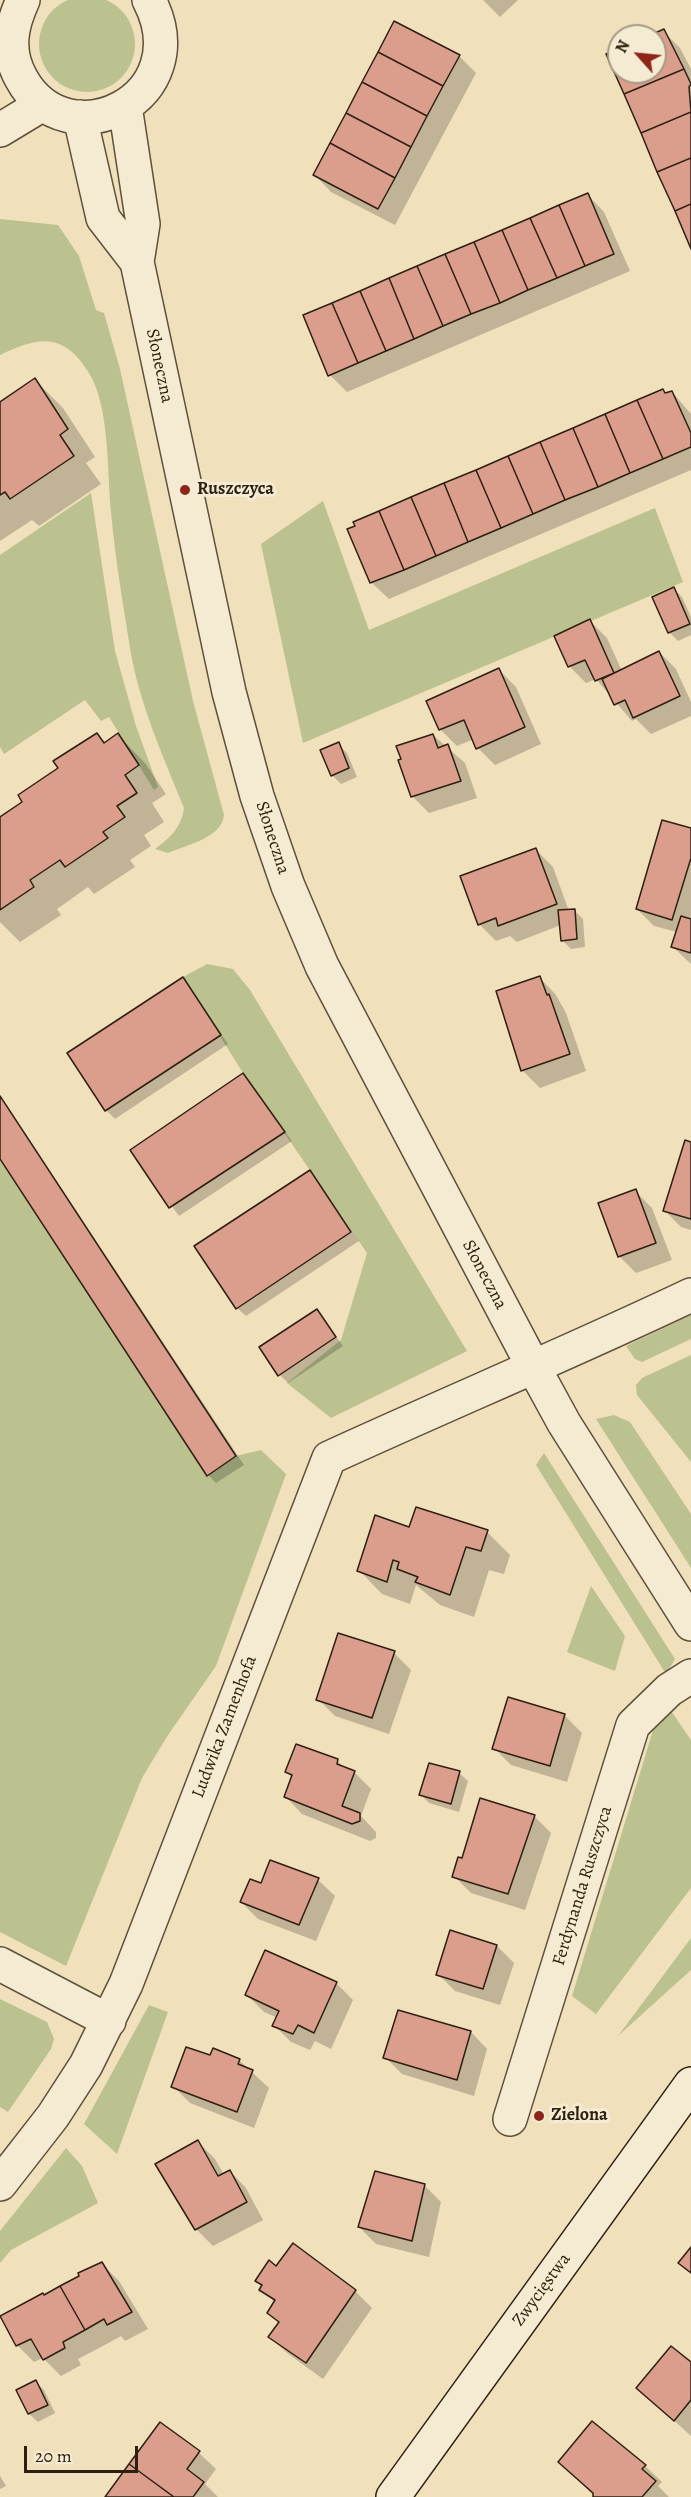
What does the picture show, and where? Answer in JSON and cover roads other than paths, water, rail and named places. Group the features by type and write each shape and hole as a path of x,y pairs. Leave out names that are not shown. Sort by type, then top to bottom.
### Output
{"street":[{"path":"23,0 14,20 8,73 43,104 61,113 80,117 104,116 125,106 141,94 153,77 160,58 162,6"},
{"path":"0,130 43,104"},
{"name":"Słoneczna","path":"125,106 143,224 137,262 229,692 257,796 288,886 322,966 534,1368"},
{"name":"Słoneczna","path":"80,117 103,219 137,262"},
{"path":"691,1295 534,1368 564,1423 691,1624"},
{"name":"Ludwika Zamenhofa","path":"0,2184 58,2108 86,2065 141,1951 329,1458 534,1368"},
{"name":"Ferdynanda Ruszczyca","path":"510,2119 633,1725 669,1690 691,1676"},
{"path":"0,1964 109,2021"},
{"name":"Zwycięstwa","path":"393,2497 691,2084"}],"place":[{"name":"Ruszczyca","path":"185,490"},
{"name":"Zielona","path":"539,2116"}]}
